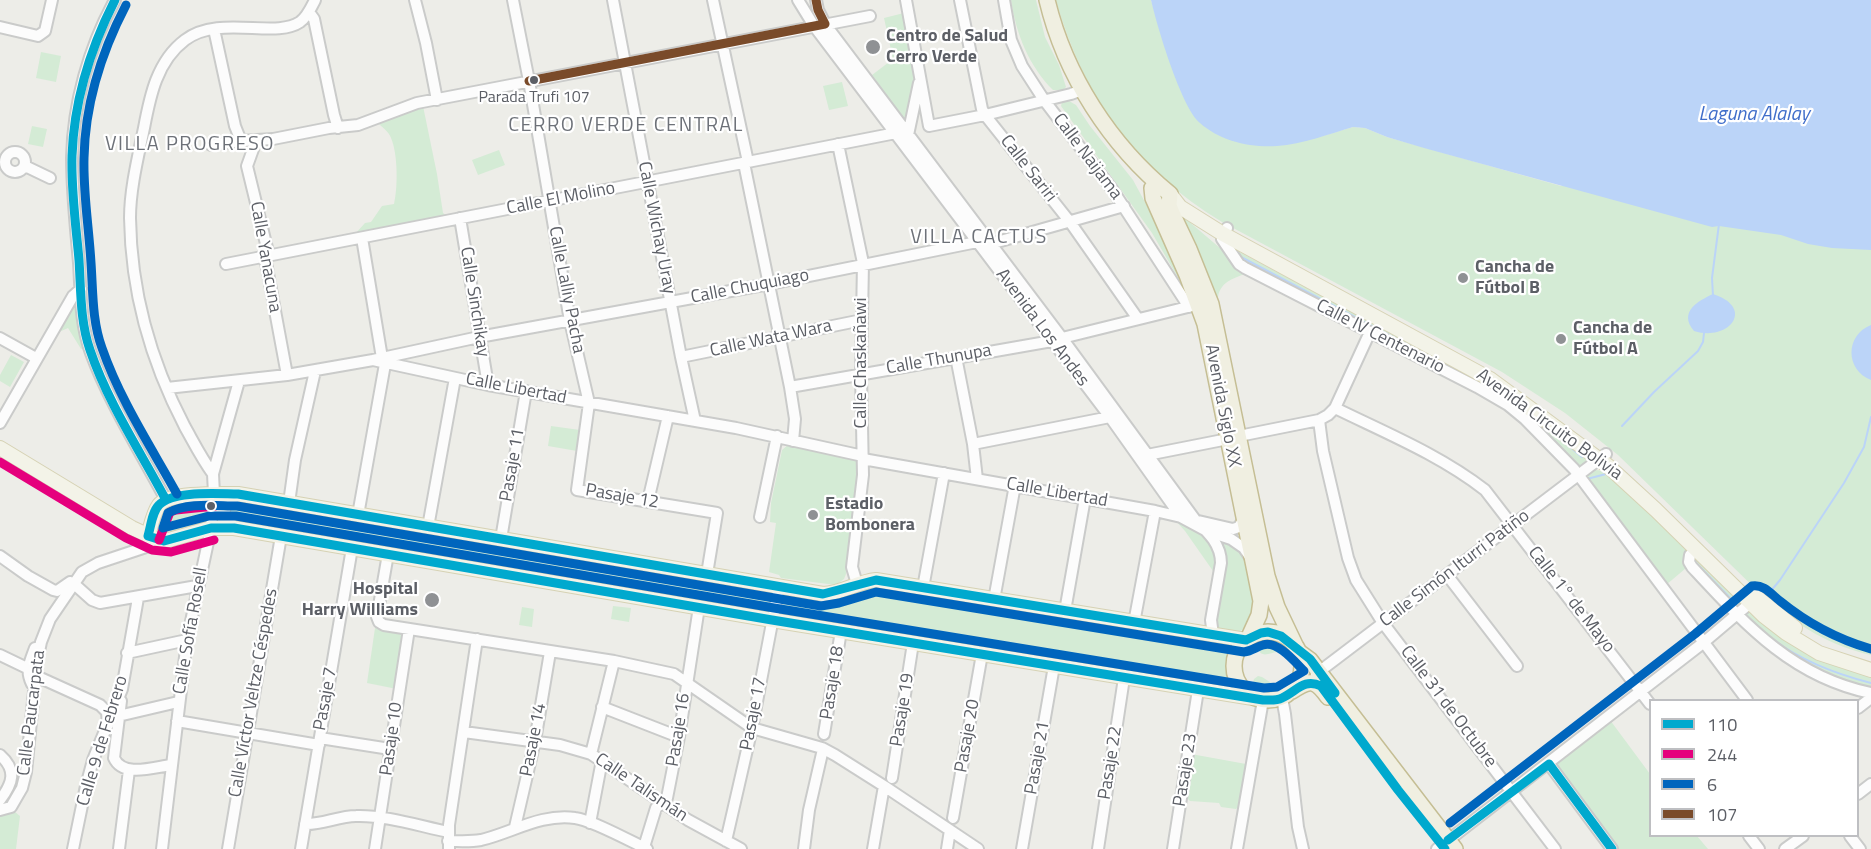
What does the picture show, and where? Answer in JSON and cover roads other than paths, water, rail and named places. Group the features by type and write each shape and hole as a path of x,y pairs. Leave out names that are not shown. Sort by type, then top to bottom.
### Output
{"highway":[{"name":"Avenida Circuito Bolivia","path":"1047,0 1052,21 1082,90 1118,142 1170,194"},
{"name":"Avenida Siglo XX","path":"1157,183 1152,188 1153,198 1194,306 1234,438 1272,595 1298,650 1310,660 1446,846"},
{"name":"Avenida Siglo XX","path":"1170,194 1171,211 1190,249 1211,304 1234,438 1244,518 1261,609 1248,639"},
{"path":"1292,691 1302,673 1302,661 1298,650 1285,637 1275,633 1259,633 1239,648 1235,657 1234,673 1238,683 1244,691 1261,700 1292,691 1311,682 1321,687 1398,790 1446,846"}],"main road":[{"name":"Avenida Circuito Bolivia","path":"1170,194 1180,207 1490,379 1603,457 1658,500 1754,600 1771,622 1804,645 1837,660 1871,670"},
{"path":"0,448 132,528 164,541 210,528 234,528 772,620 1261,700"},
{"name":"Avenida Circuito Bolivia","path":"1603,457 1696,550 1754,600 1811,639 1836,651 1871,661"},
{"path":"148,536 158,506 166,500 214,494 238,494 830,594 876,580 1248,639"},
{"path":"234,528 227,524 222,512 227,500 238,494"}],"street":[{"path":"0,27 38,36 45,31 52,0"},
{"path":"115,0 92,52 78,111 73,146 83,321 91,354 112,399 166,500"},
{"path":"415,0 437,100"},
{"name":"Calle Lalliy Pacha","path":"513,0 570,321 589,403"},
{"name":"Calle Wichay Uray","path":"613,0 695,421"},
{"path":"713,0 790,387 795,419 793,441"},
{"name":"Avenida Los Andes","path":"798,0 908,135 990,244 1181,517 1207,531 1237,542 1244,548 1254,564"},
{"path":"816,0 820,25"},
{"path":"906,0 929,126 986,115 1082,90"},
{"name":"Calle Sariri","path":"960,0 982,109 1070,222 1138,320"},
{"name":"Calle Naijama","path":"1004,0 1007,26 1015,53 1044,100 1124,206 1194,306"},
{"path":"315,3 314,20 338,128"},
{"path":"213,474 204,462 167,388 150,346 141,311 132,243 131,203 148,106 160,70 171,53 188,38 214,29 290,27 301,22 315,3"},
{"path":"211,145 256,141 366,124 417,103 870,16"},
{"name":"Avenida Los Andes","path":"820,25 977,242 1057,339 1196,521 1207,531 1221,554 1211,620 1213,635"},
{"path":"214,29 235,126 241,141"},
{"path":"908,135 920,75"},
{"name":"Calle El Molino","path":"226,264 896,133"},
{"name":"Calle Yanacuna","path":"256,141 248,166 268,252 265,257 287,375"},
{"name":"Calle Chaskañawi","path":"838,144 863,264 861,374 863,475 852,567 857,584"},
{"path":"12,153 19,153 24,157 25,166 17,172 4,172 6,160 12,153"},
{"path":"25,166 50,178"},
{"name":"Calle Chuquiago","path":"380,361 479,337 769,284 977,242 990,244 1124,206"},
{"name":"Calle Sinchikay","path":"460,218 488,385"},
{"name":"Calle IV Centenario","path":"1225,231 1224,244 1245,268 1477,387 1508,405 1525,419 1578,475 1746,699"},
{"path":"358,515 380,361 362,238"},
{"path":"0,423 73,296 81,289"},
{"name":"Calle Thunupa","path":"790,387 1057,339 1194,306"},
{"name":"Calle Wata Wara","path":"681,357 862,320"},
{"path":"1147,455 1319,420 1335,408 1370,332"},
{"path":"0,338 36,358"},
{"path":"956,357 973,444 977,479"},
{"name":"Calle Libertad","path":"167,388 287,375 380,361 488,385 777,436 863,457 1155,511 1233,529 1239,526 1244,518"},
{"path":"289,503 295,460 315,371"},
{"path":"428,527 455,378"},
{"name":"Calle Sofía Rosell","path":"162,849 178,702 197,586 210,528 214,494 213,474 239,381"},
{"name":"Pasaje 11","path":"501,539 526,392"},
{"name":"Pasaje 12","path":"589,403 577,490 717,513 707,574"},
{"name":"Calle 1° de Mayo","path":"1335,408 1436,458 1485,490 1649,703"},
{"path":"648,501 668,416"},
{"path":"973,444 1110,417"},
{"name":"Calle 31 de Octubre","path":"1319,420 1323,451 1351,568 1363,592 1383,623 1555,849"},
{"path":"760,517 777,436"},
{"name":"Calle Simón Iturri Patiño","path":"1292,691 1603,457"},
{"path":"923,588 944,473"},
{"path":"994,600 1015,485"},
{"path":"1065,611 1085,498"},
{"path":"1134,622 1155,511"},
{"name":"Calle Víctor Veltze Céspedes","path":"228,849 282,536"},
{"name":"Calle Paucarpata","path":"6,808 22,788 26,772 33,676 41,642 50,619 82,572 98,563 164,541"},
{"name":"Pasaje 7","path":"301,849 352,548"},
{"path":"1696,550 1690,555 1689,562 1692,567 1737,616 1770,646 1801,666 1833,682 1871,693"},
{"path":"388,554 377,617 384,625 614,661 674,674 752,728 823,749 888,782 978,849"},
{"path":"0,555 28,576 53,590 57,591 69,581 92,600 100,603 197,586"},
{"path":"1448,575 1517,666"},
{"name":"Pasaje 17","path":"726,841 752,728 779,586"},
{"path":"53,590 56,597 53,608 56,610"},
{"name":"Calle 9 de Febrero","path":"73,849 86,786 113,720 122,689 138,598"},
{"path":"1446,846 1737,616 1754,600"},
{"name":"Pasaje 16","path":"646,848 656,808 667,798 680,737 699,607"},
{"name":"Pasaje 10","path":"375,849 409,629"},
{"name":"Pasaje 18","path":"824,734 841,631"},
{"path":"449,841 477,639"},
{"path":"127,653 188,640"},
{"name":"Pasaje 19","path":"873,849 888,782 913,643"},
{"name":"Pasaje 14","path":"515,827 535,741 550,652"},
{"name":"Pasaje 20","path":"953,818 982,654"},
{"path":"0,655 33,676 100,705 113,720 114,758 117,764 129,770 171,765"},
{"path":"591,754 614,661"},
{"name":"Pasaje 21","path":"1022,849 1054,666"},
{"name":"Pasaje 22","path":"1098,849 1124,678"},
{"name":"Pasaje 23","path":"1173,849 1198,690"},
{"path":"1292,691 1286,714 1298,827 1303,849"},
{"path":"1238,849 1261,700"},
{"path":"113,720 178,702"},
{"path":"602,707 680,737"},
{"path":"177,722 390,748"},
{"name":"Calle Talismán","path":"464,732 576,748 591,754 694,824 741,849"},
{"path":"804,849 809,810 823,749"},
{"path":"0,756 9,763 12,772 9,784 0,800"},
{"path":"590,823 602,760"},
{"path":"1549,764 1612,849"},
{"path":"119,849 129,770"},
{"path":"305,824 343,816 381,818 449,841 483,839 515,827 566,817 590,823 646,848"},
{"path":"947,849 950,830"},
{"path":"1750,837 1759,849"},
{"path":"1785,849 1802,837"},
{"path":"1851,837 1860,849"}],"water":[{"name":"Laguna Alalay","path":"1151,0 1871,0 1871,250 1832,248 1808,244 1781,235 1712,227 1424,148 1365,128 1353,127 1306,141 1277,146 1257,146 1226,139 1200,123 1185,101 1164,46"},
{"path":"1713,294 1726,300 1733,307 1735,315 1733,322 1718,332 1694,331 1688,318 1689,313 1701,300"},
{"path":"1871,325 1871,380 1856,369 1852,353 1856,336"}],"waterway":[{"path":"1713,296 1712,278 1719,224"},
{"path":"1241,257 1495,391"},
{"path":"1622,426 1698,351 1703,342 1704,333"},
{"path":"1765,598 1780,580 1844,483 1864,447 1871,417"},
{"path":"1558,437 1582,457"},
{"path":"1587,479 1606,474"},
{"path":"1695,562 1736,604"},
{"path":"1774,640 1796,655 1820,666 1871,683"}],"place":[{"name":"Centro de Salud Cerro Verde","path":"873,47"},
{"name":"Parada Trufi 107","path":"534,80"},
{"name":"Cancha de Fútbol B","path":"1463,278"},
{"name":"Cancha de Fútbol A","path":"1561,339"},
{"name":"Estadio Bombonera","path":"813,515"},
{"name":"Hospital Harry Williams","path":"432,600"}],"district":[{"name":"CERRO VERDE CENTRAL","path":"626,126"},
{"name":"VILLA PROGRESO","path":"190,145"},
{"name":"VILLA CACTUS","path":"979,238"}]}
